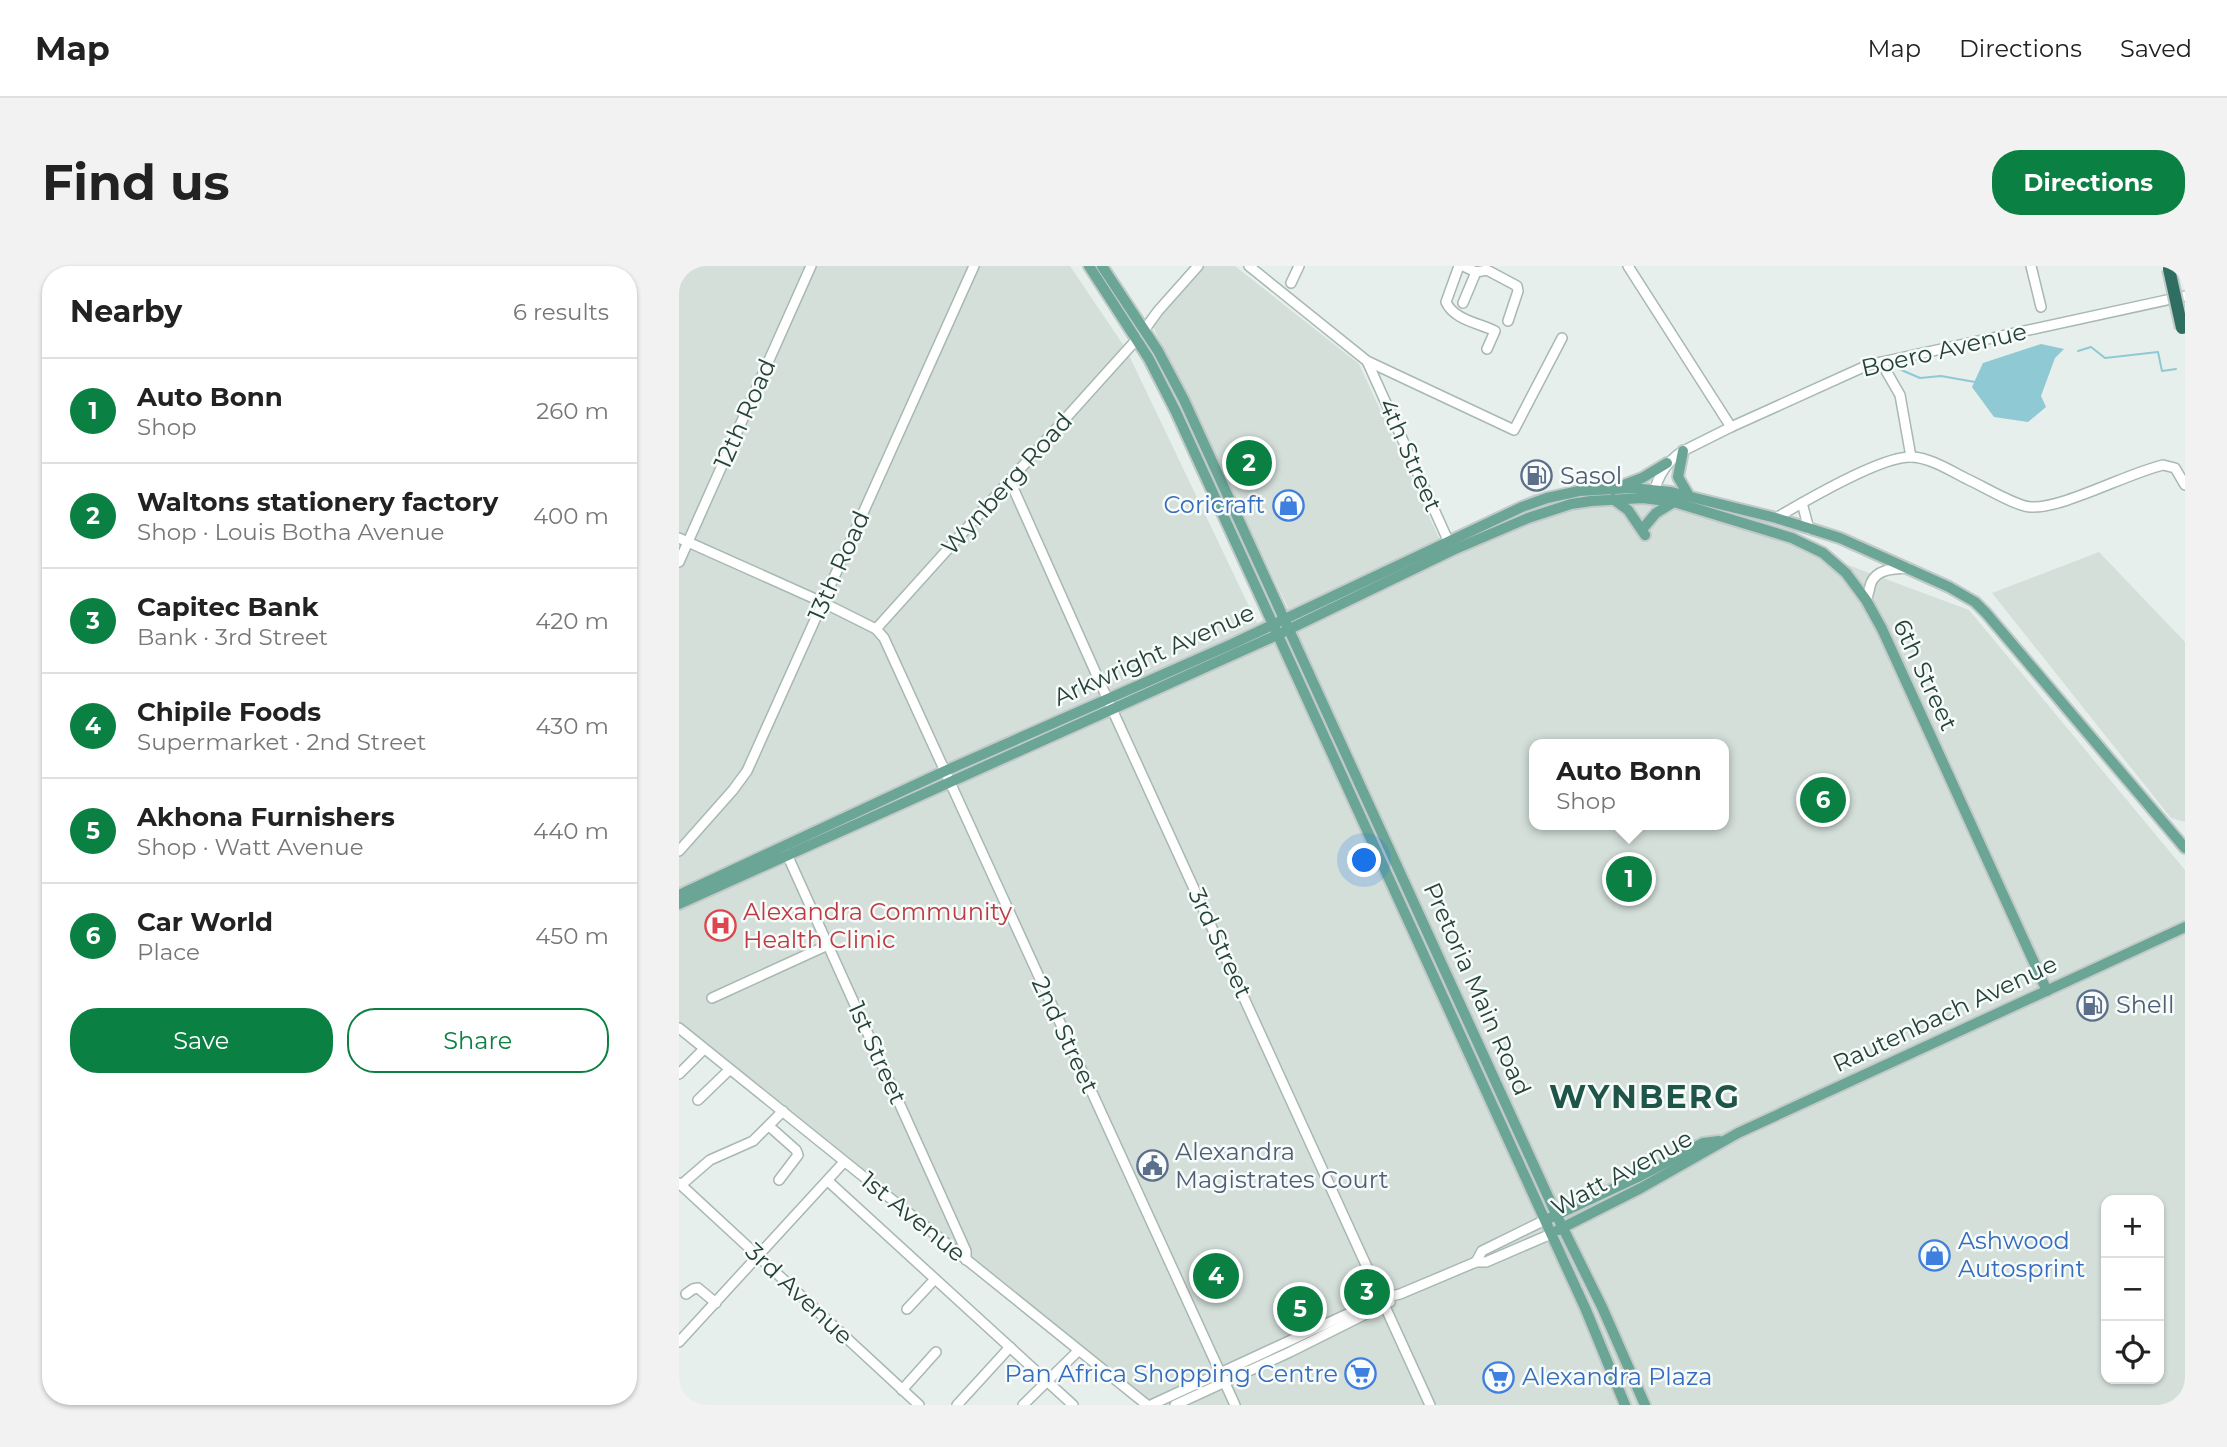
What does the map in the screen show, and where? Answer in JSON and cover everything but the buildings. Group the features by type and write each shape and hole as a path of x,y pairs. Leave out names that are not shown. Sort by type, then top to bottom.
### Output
{"highway":[{"path":"2169,269 2182,328"}],"main road":[{"name":"Pretoria Main Road","path":"1089,266 1137,339 1176,412 1586,1310 1625,1405"},
{"name":"Pretoria Main Road","path":"1102,266 1145,329 1181,393 1645,1405"},
{"path":"1683,451 1678,477 1689,496"},
{"path":"1667,463 1614,493 1645,530 1656,513 1674,502"},
{"name":"Arkwright Avenue","path":"679,895 950,782 1109,703 1274,630 1451,546 1552,509 1614,493 1653,494"},
{"path":"1653,494 1689,496 1776,518 1860,546 1963,594 1986,613 2185,848"},
{"name":"6th Street","path":"1653,494 1810,545 1839,566 1866,600 1882,629 2047,991"},
{"name":"Arkwright Avenue","path":"1288,623 1305,621 1451,546"},
{"path":"1299,647 1305,621"},
{"name":"Arkwright Avenue","path":"679,904 945,771 1260,642 1274,630"},
{"path":"1260,642 1285,653"},
{"name":"Rautenbach Avenue","path":"1722,1140 2185,927"},
{"name":"Watt Avenue","path":"1551,1234 1703,1143 1722,1140"},
{"name":"Watt Avenue","path":"1545,1220 1649,1177"}],"street":[{"name":"12th Road","path":"679,562 684,540 811,266"},
{"name":"13th Road","path":"679,851 747,771 974,266"},
{"path":"1145,329 1198,266"},
{"path":"1249,266 1367,361 1514,430 1562,338"},
{"path":"1291,283 1299,266"},
{"path":"1487,349 1495,331 1458,315 1449,309 1445,302 1461,266 1476,272 1487,270 1517,286 1518,291 1508,321"},
{"path":"1628,266 1731,427"},
{"path":"2031,266 2041,307"},
{"path":"1463,303 1476,272"},
{"name":"Boero Avenue","path":"1653,494 1667,463 1683,451 1838,377 1881,362 2185,296"},
{"path":"1133,312 1144,317 1158,311"},
{"name":"Wynberg Road","path":"876,629 1137,339"},
{"name":"4th Street","path":"1367,361 1451,546"},
{"path":"1881,362 1900,395 1911,457"},
{"path":"1776,518 1880,465 1911,457 1938,465 2030,508 2056,503 2163,465 2175,468 2185,485"},
{"name":"3rd Street","path":"1010,481 1430,1405"},
{"path":"1802,503 1809,529"},
{"path":"684,540 876,629"},
{"path":"1866,600 1876,575 1882,571 1910,568"},
{"name":"2nd Street","path":"876,629 886,642 1235,1405"},
{"name":"1st Street","path":"786,852 966,1251 966,1261"},
{"path":"712,998 828,944"},
{"name":"1st Avenue","path":"679,1028 1078,1351 1149,1405"},
{"path":"679,1073 704,1049"},
{"path":"698,1100 729,1070"},
{"path":"680,1184 703,1165 748,1144 783,1111"},
{"path":"769,1126 796,1150 798,1155 779,1180"},
{"path":"681,1335 716,1303 844,1162"},
{"path":"828,1181 1073,1405"},
{"name":"3rd Avenue","path":"680,1184 919,1405"},
{"name":"Watt Avenue","path":"1476,1262 1482,1251 1545,1220"},
{"name":"Watt Avenue","path":"1175,1405 1400,1294 1551,1234"},
{"path":"907,1309 935,1279"},
{"path":"686,1294 698,1288 716,1303"},
{"name":"Watt Avenue","path":"1149,1405 1384,1302"},
{"path":"957,1405 1010,1347"},
{"path":"1023,1405 1078,1351"},
{"path":"902,1390 936,1352"},
{"path":"1031,1405 1048,1382"}],"shaded area":[{"path":"679,266 1070,266 1126,349 1257,623 1288,608 1152,325 1199,266 1235,266 1359,364 1439,538 1534,494 1643,489 1969,610 2185,870 2185,1405 1155,1405 679,1024"},
{"path":"2099,552 2185,642 2185,822 2171,818 1992,593"}],"water":[{"path":"2041,344 2064,349 2055,358 2041,396 2046,407 2028,422 1994,417 1972,387 1983,363"}],"waterway":[{"path":"2078,351 2091,347 2105,358 2158,352 2162,371 2176,369"},
{"path":"1899,369 1920,378 1941,376 1975,382"}],"place":[{"name":"Waltons stationery factory","path":"1249,463"},
{"name":"Sasol","path":"1537,476"},
{"name":"Coricraft","path":"1288,505"},
{"name":"Car World","path":"1823,800"},
{"name":"Auto Bonn","path":"1629,879"},
{"name":"Alexandra Community Health Clinic","path":"720,926"},
{"name":"Shell","path":"2093,1005"},
{"name":"Alexandra Magistrates Court","path":"1152,1166"},
{"name":"Ashwood Autosprint","path":"1935,1255"},
{"name":"Chipile Foods","path":"1216,1276"},
{"name":"Capitec Bank","path":"1367,1292"},
{"name":"Akhona Furnishers","path":"1300,1309"},
{"name":"Pan Africa Shopping Centre","path":"1361,1374"},
{"name":"Alexandra Plaza","path":"1499,1377"}],"district":[{"name":"WYNBERG","path":"1645,1097"}]}
